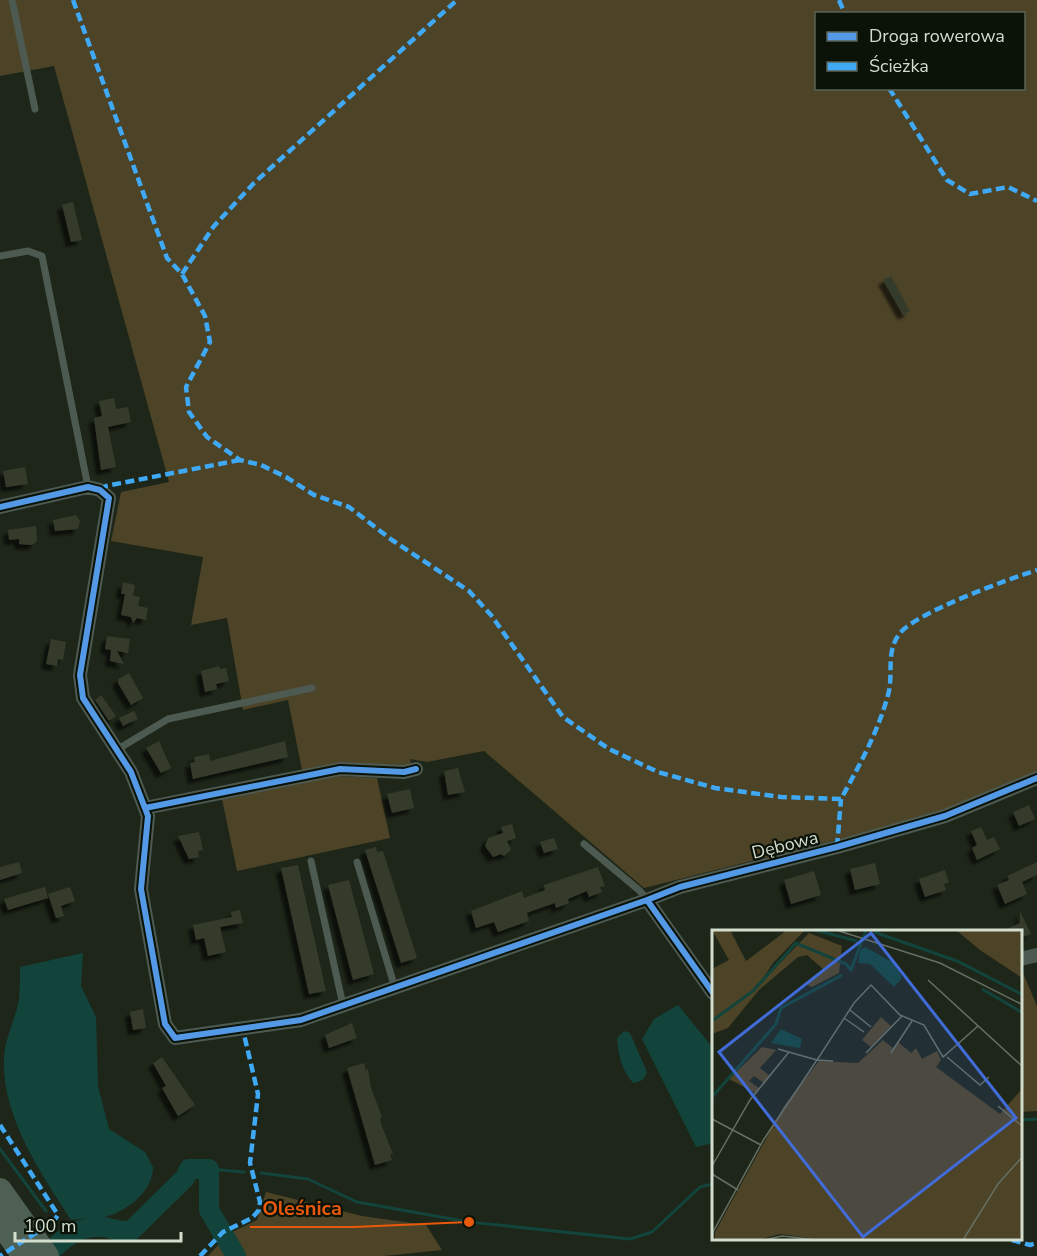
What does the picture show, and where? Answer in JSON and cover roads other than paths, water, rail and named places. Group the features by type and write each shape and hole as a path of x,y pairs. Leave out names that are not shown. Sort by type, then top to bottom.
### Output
{"highway":[{"path":"0,1190 9,1224 24,1256"},
{"path":"9,1224 46,1256"}],"street":[{"path":"0,507 88,487 105,493 110,503 80,675 81,695 118,749 135,779 145,808 340,770 404,772 416,769"},
{"name":"Dębowa","path":"145,808 148,827 141,890 169,1034 175,1038 181,1038 290,1022 394,988 680,887 837,847 945,816 1037,778"},
{"path":"647,900 712,992"},
{"path":"1022,959 1037,955"}],"lane":[{"path":"12,0 35,109"},
{"path":"0,256 28,251 42,256 88,487"},
{"path":"118,749 168,718 312,688"},
{"path":"584,844 640,891 647,900"},
{"path":"311,861 343,1005"},
{"path":"357,862 394,988"}],"water":[{"path":"83,953 81,986 96,1017 98,1086 109,1129 145,1152 153,1167 148,1185 137,1200 121,1211 104,1217 103,1224 96,1223 95,1217 71,1220 25,1143 9,1101 5,1079 4,1057 19,999 20,967"},
{"path":"678,1005 712,1047 712,1143 696,1147 642,1039 654,1019"},
{"path":"624,1031 630,1033 647,1072 644,1078 636,1083 633,1083 623,1068 620,1056 617,1038"}],"waterway":[{"path":"1022,1120 1037,1119"},
{"path":"0,1149 46,1211"},
{"path":"45,1256 71,1234 86,1228 132,1230 185,1178 189,1169 209,1169 209,1210 236,1256"},
{"path":"209,1169 244,1172"},
{"path":"261,1173 308,1179 357,1202 469,1222 630,1239 652,1232 700,1187 712,1184"}],"place":[{"name":"Oleśnica","path":"469,1222"}]}
